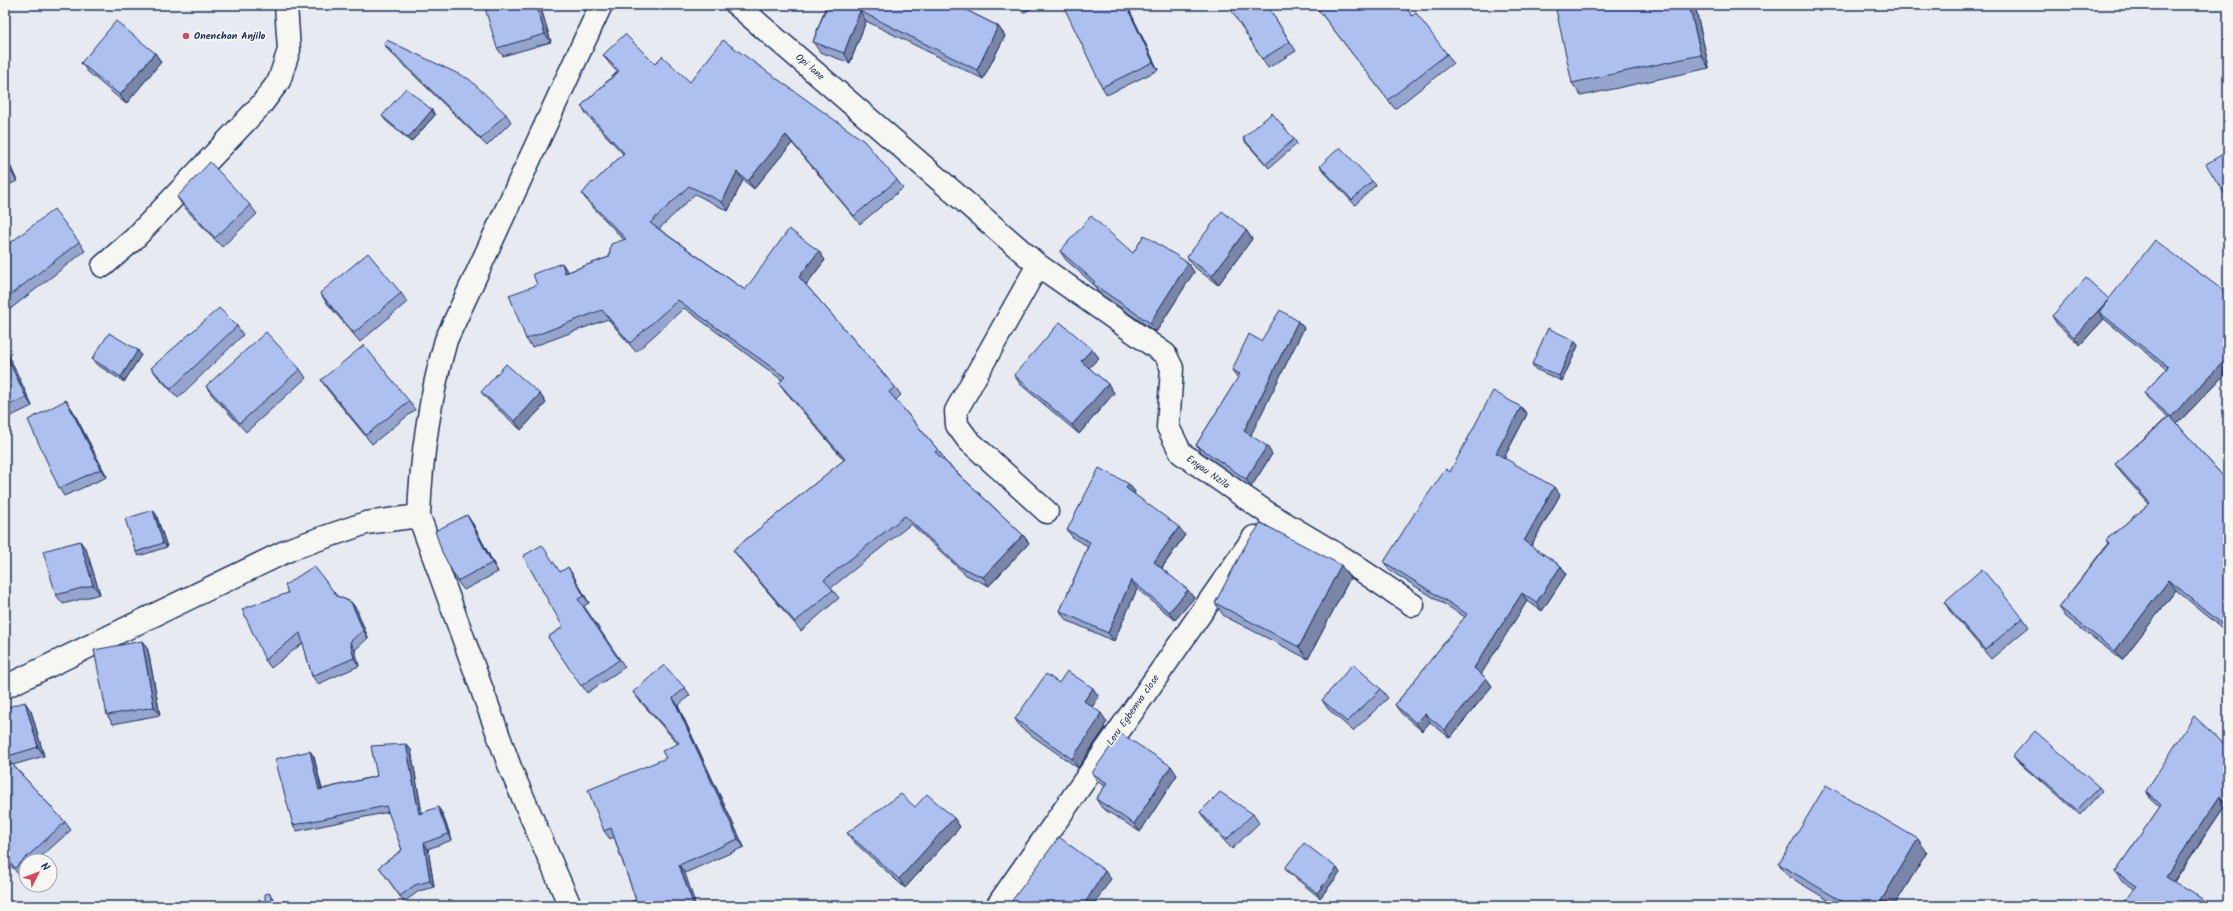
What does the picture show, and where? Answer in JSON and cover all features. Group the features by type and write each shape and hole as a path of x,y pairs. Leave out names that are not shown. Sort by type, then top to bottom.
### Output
{"street":[{"path":"103,266 134,239 261,105 279,81 289,50 286,5"},
{"path":"570,906 511,770 419,516 421,470 435,378 446,340 601,5"},
{"name":"Opi lane","path":"738,5 1038,265"},
{"path":"1038,265 956,411 957,425 968,440 1048,512"},
{"name":"Enyau Nzila","path":"1038,265 1165,354 1172,368 1168,427 1181,453 1269,514 1343,558 1413,605"},
{"name":"Leru Egbemva close","path":"997,906 1269,514"},
{"path":"5,687 293,548 366,523 419,516"}],"building":[{"path":"484,5 536,5 545,34 497,48"},
{"path":"827,5 956,5 998,26 977,70 860,11 844,53 813,42"},
{"path":"1063,5 1126,5 1153,62 1102,87"},
{"path":"1228,5 1267,5 1290,42 1262,59"},
{"path":"1321,5 1404,5 1412,16 1416,13 1447,54 1388,100 1317,8"},
{"path":"1555,5 1689,5 1701,55 1572,83"},
{"path":"116,21 155,53 120,95 81,63"},
{"path":"625,34 655,64 662,56 690,82 723,40 864,141 897,180 854,216 786,135 748,181 737,172 722,202 689,186 650,223 745,290 789,229 819,251 799,277 895,387 889,392 938,450 935,452 1023,535 983,577 960,567 905,516 824,580 833,590 795,622 733,550 845,459 779,383 785,377 678,300 630,343 602,310 526,339 509,295 537,285 533,274 562,263 565,273 609,257 611,244 626,239 582,194 592,182 593,183 624,153 581,106 619,71 603,55"},
{"path":"387,40 469,79 506,114 481,139 384,44"},
{"path":"406,88 432,110 408,138 382,116"},
{"path":"1272,113 1294,139 1266,164 1243,138"},
{"path":"1340,147 1372,181 1352,200 1320,166"},
{"path":"2228,151 2228,200 2206,164"},
{"path":"5,159 11,172 5,175"},
{"path":"210,162 250,205 215,238 177,197"},
{"path":"54,209 79,242 5,299 5,247"},
{"path":"1222,211 1246,230 1212,276 1187,257"},
{"path":"1091,216 1133,253 1144,235 1188,263 1150,323 1093,284 1095,282 1060,251"},
{"path":"2155,240 2228,294 2228,357 2171,417 2144,393 2168,367 2099,312"},
{"path":"368,253 401,293 354,333 320,293"},
{"path":"2086,278 2109,299 2074,337 2052,316"},
{"path":"219,308 237,326 171,389 151,368"},
{"path":"1280,310 1298,321 1244,431 1267,446 1246,479 1196,445 1240,374 1232,370 1249,334 1261,341"},
{"path":"1060,322 1092,349 1081,361 1108,384 1072,425 1014,375"},
{"path":"1548,328 1575,341 1559,376 1532,364"},
{"path":"266,332 300,369 240,423 206,386"},
{"path":"109,333 138,350 121,377 92,359"},
{"path":"364,345 409,401 366,435 321,380"},
{"path":"5,353 26,397 5,407"},
{"path":"506,364 540,394 515,421 481,392"},
{"path":"1493,391 1521,407 1496,453 1554,487 1524,541 1561,566 1536,603 1522,593 1474,668 1486,678 1445,730 1425,714 1416,723 1395,705 1467,614 1384,562 1416,511 1446,469 1450,472"},
{"path":"66,400 101,469 59,488 28,420"},
{"path":"2170,416 2228,482 2228,629 2169,580 2115,651 2059,607 2109,543 2106,540 2150,503 2115,464"},
{"path":"1099,468 1129,484 1126,488 1179,527 1154,562 1188,590 1169,612 1131,580 1108,633 1060,611 1090,542 1067,530"},
{"path":"153,510 163,543 136,552 125,519"},
{"path":"467,515 492,563 457,581 442,552 435,531"},
{"path":"1261,523 1341,565 1299,647 1215,603 1245,546"},
{"path":"80,541 93,585 56,595 43,551"},
{"path":"542,545 560,572 568,567 584,596 578,599 619,660 581,686 548,637 563,627 523,556"},
{"path":"314,566 337,596 351,602 363,630 350,642 354,658 312,676 300,633 265,660 242,609 288,593 285,585"},
{"path":"1982,569 2023,618 1985,650 1944,602"},
{"path":"142,641 154,707 107,715 94,650"},
{"path":"1353,664 1381,689 1347,722 1322,700"},
{"path":"664,665 685,688 673,698 738,839 679,865 694,906 624,906 623,904 636,900 611,828 604,831 588,790 666,758 662,751 679,743 633,692"},
{"path":"1067,671 1093,688 1084,701 1101,713 1098,718 1099,719 1072,759 1015,719 1046,674 1059,683"},
{"path":"25,702 38,747 5,757 5,708"},
{"path":"2194,716 2223,743 2228,738 2228,799 2225,801 2220,796 2166,877 2214,906 2119,906 2137,886 2115,872 2161,805 2146,791"},
{"path":"2035,731 2099,787 2077,810 2039,776 2038,778 2013,756"},
{"path":"1120,733 1171,766 1134,824 1096,799 1107,783 1092,773"},
{"path":"406,744 419,814 438,807 448,834 424,843 430,881 415,885 400,896 379,867 402,850 386,806 293,825 275,759 310,751 319,790 377,776 371,746"},
{"path":"12,764 65,822 31,853 18,853 18,865 15,868 5,857 5,766"},
{"path":"1826,785 1918,839 1878,906 1850,906 1779,864"},
{"path":"1220,792 1253,814 1226,840 1200,812"},
{"path":"901,794 915,807 927,794 954,818 899,879 847,833"},
{"path":"1059,837 1105,871 1083,906 1016,906 1011,902"},
{"path":"1304,843 1337,868 1317,893 1285,868"},
{"path":"269,893 275,906 256,906 265,902 265,894"},
{"path":"64,902 65,906 53,906"}],"place":[{"name":"Onenchan Anjilo","path":"186,36"}]}
